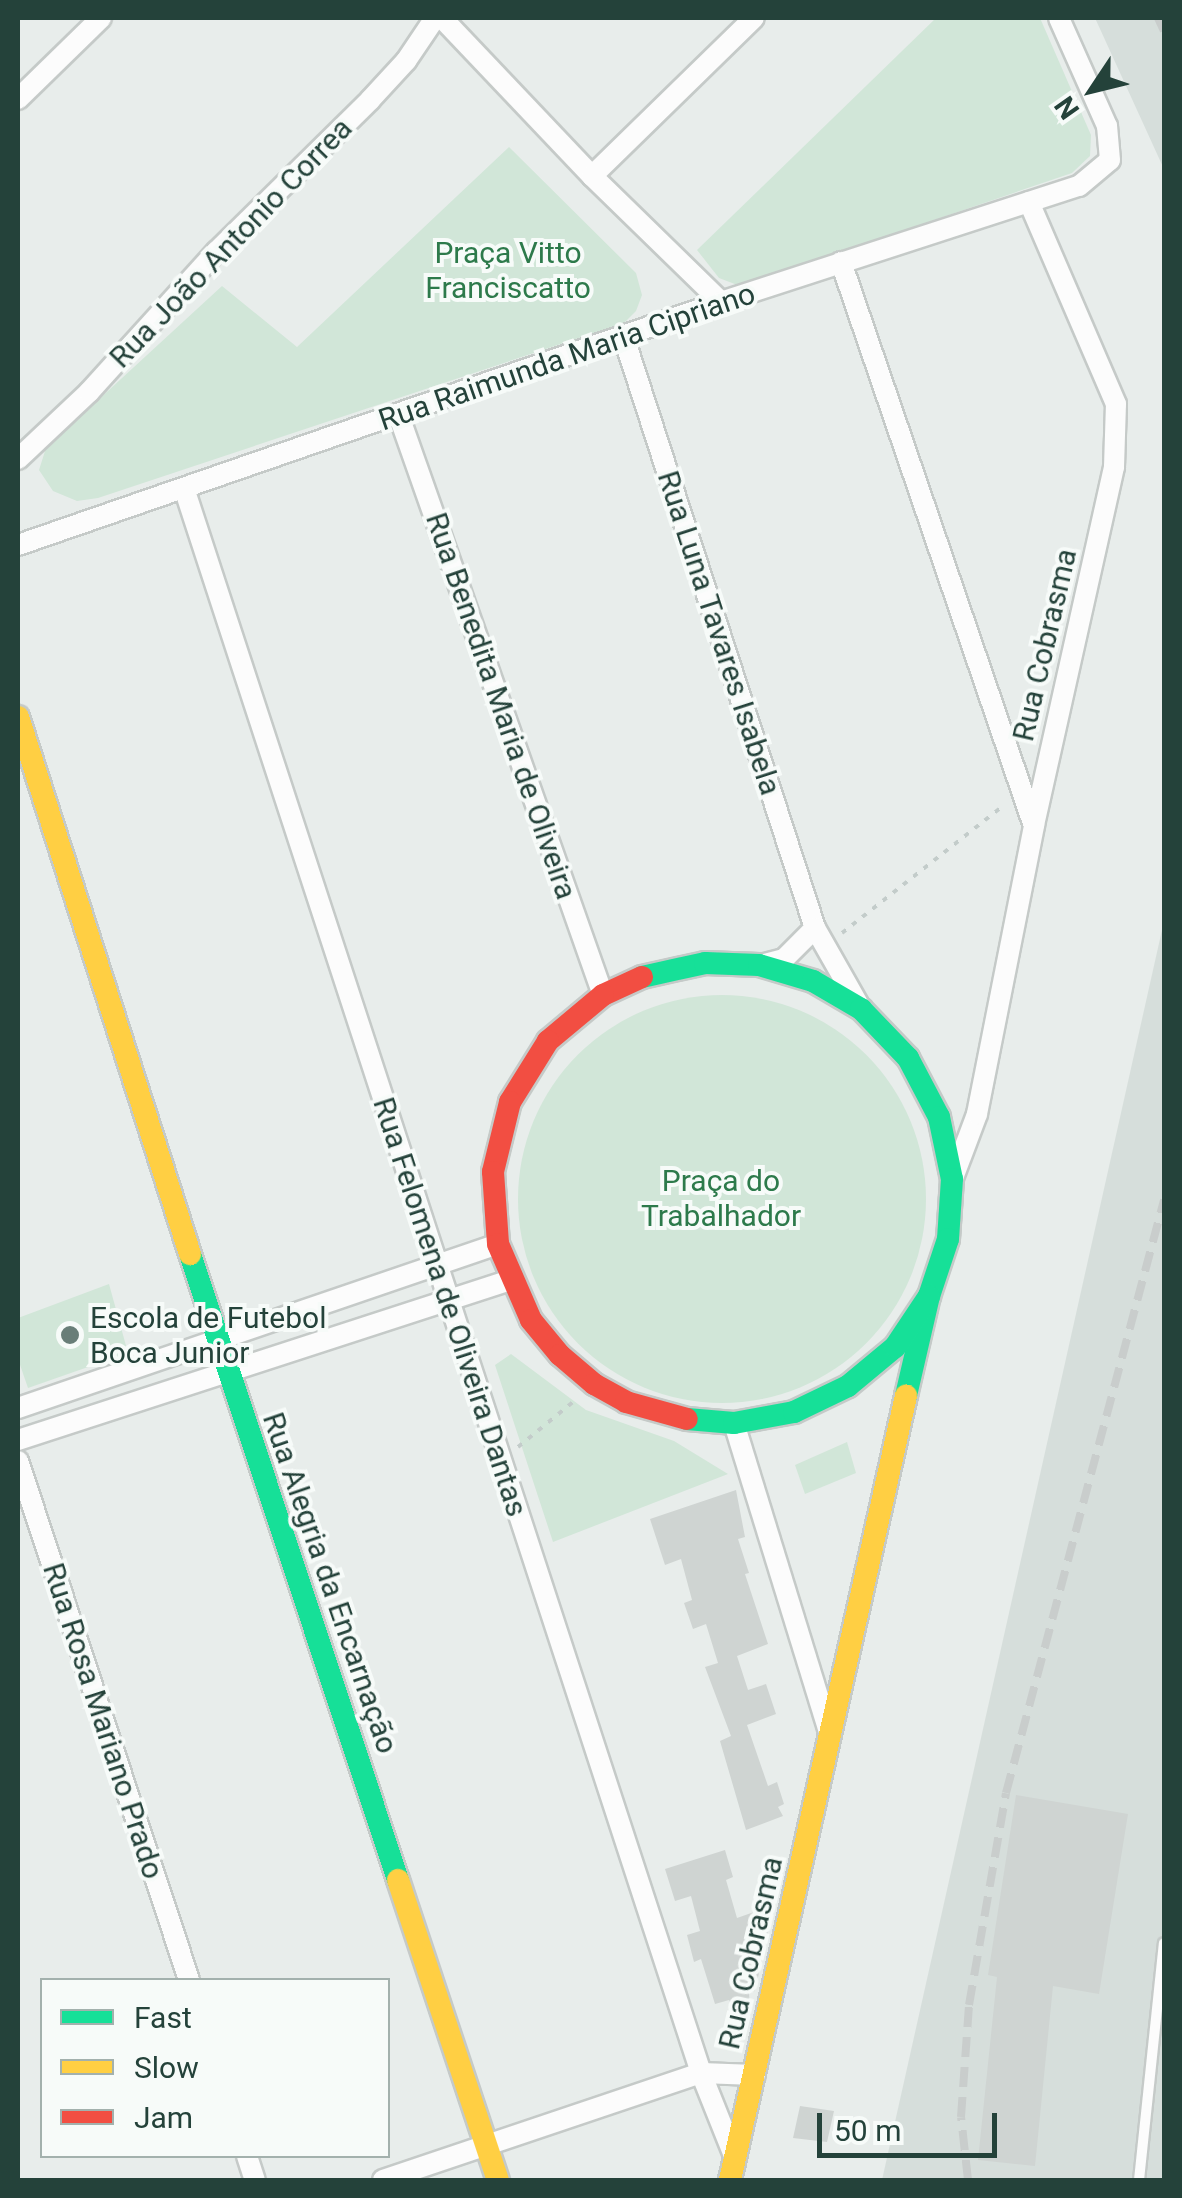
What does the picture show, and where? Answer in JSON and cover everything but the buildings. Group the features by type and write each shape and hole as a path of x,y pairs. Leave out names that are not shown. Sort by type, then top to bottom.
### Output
{"street":[{"path":"18,99 101,18"},
{"path":"439,18 721,302"},
{"name":"Rua João Antonio Correa","path":"18,459 89,392 216,250 406,61 439,18"},
{"path":"592,176 754,18"},
{"name":"Rua Raimunda Maria Cipriano","path":"18,545 721,302 1079,186 1110,160 1108,126 1060,18"},
{"name":"Rua Cobrasma","path":"952,1179 977,1114 1034,825 1114,467 1116,404 1029,202"},
{"path":"840,262 1034,825"},
{"name":"Rua Luna Tavares Isabela","path":"624,338 820,937 861,1010"},
{"name":"Rua Benedita Maria de Oliveira","path":"399,416 603,995"},
{"name":"Rua Felomena de Oliveira Dantas","path":"184,488 434,1266 501,1457 733,2169"},
{"name":"Rua Alegria da Encarnação","path":"18,717 216,1340 498,2180"},
{"path":"759,965 784,959 820,937"},
{"path":"705,962 759,965 813,981 861,1010 908,1058 939,1117 952,1179 948,1239 928,1296 895,1347 848,1386 794,1412 734,1423 661,1414 594,1384 550,1343 510,1280 498,1244 493,1172 510,1102 548,1041 603,995 652,972 705,962"},
{"path":"939,1117 966,1118 977,1114"},
{"path":"18,1408 498,1244"},
{"path":"18,1440 510,1280"},
{"name":"Rua Cobrasma","path":"733,2169 850,1664 928,1296"},
{"name":"Rua Cobrasma","path":"734,1423 830,1738"},
{"name":"Rua Rosa Mariano Prado","path":"18,1461 188,1978"},
{"path":"806,1652 825,1665 850,1664"},
{"path":"383,2180 700,2073 755,2075"}],"lane":[{"path":"1139,2180 1164,1943"}],"path":[{"path":"820,937 1022,790"},
{"path":"501,1457 594,1384"}],"shaded area":[{"path":"1095,18 1164,18 1164,171 1163,167"},
{"path":"1164,921 1164,2180 882,2180"}],"green space":[{"path":"936,18 1040,18 1091,135 1090,156 1072,173 740,286 719,278 697,250"},
{"name":"Praça Vitto Franciscatto","path":"509,147 636,273 642,295 636,311 624,323 98,498 77,501 53,491 39,470 46,448 222,286 297,347"},
{"name":"Praça do Trabalhador","path":"722,995 762,999 800,1010 836,1029 867,1054 892,1085 911,1121 922,1159 926,1199 922,1239 911,1277 892,1313 867,1344 836,1369 800,1388 762,1399 722,1403 682,1399 644,1388 608,1369 577,1344 552,1313 533,1277 522,1239 518,1199 522,1159 533,1121 552,1085 577,1054 608,1029 644,1010 682,999"},
{"name":"Escola de Futebol Boca Junior","path":"109,1284 128,1353 28,1388 18,1359 18,1318"},
{"path":"511,1354 586,1410 674,1441 728,1474 553,1542 495,1365"},
{"path":"847,1442 856,1473 805,1494 795,1465"}],"railway":[{"path":"1158,18 1164,31"},
{"path":"968,2180 961,2117 969,2005 1006,1793 1164,1200"}],"traffic: fast":[{"path":"642,977 705,963 759,965 813,981 861,1009 908,1058 939,1117 952,1179 948,1239 929,1296 906,1396"},
{"path":"190,1254 398,1880"},
{"path":"687,1419 734,1423 794,1412 848,1386 895,1347 929,1296"}],"traffic: slow":[{"path":"18,717 190,1254"},
{"path":"730,2180 906,1396"},
{"path":"398,1880 498,2180"}],"traffic: jam":[{"path":"642,977 603,995 548,1041 510,1102 493,1172 498,1244 531,1320 560,1355 594,1384 626,1402 687,1419"}],"place":[{"name":"Escola de Futebol Boca Junior","path":"70,1335"}]}
